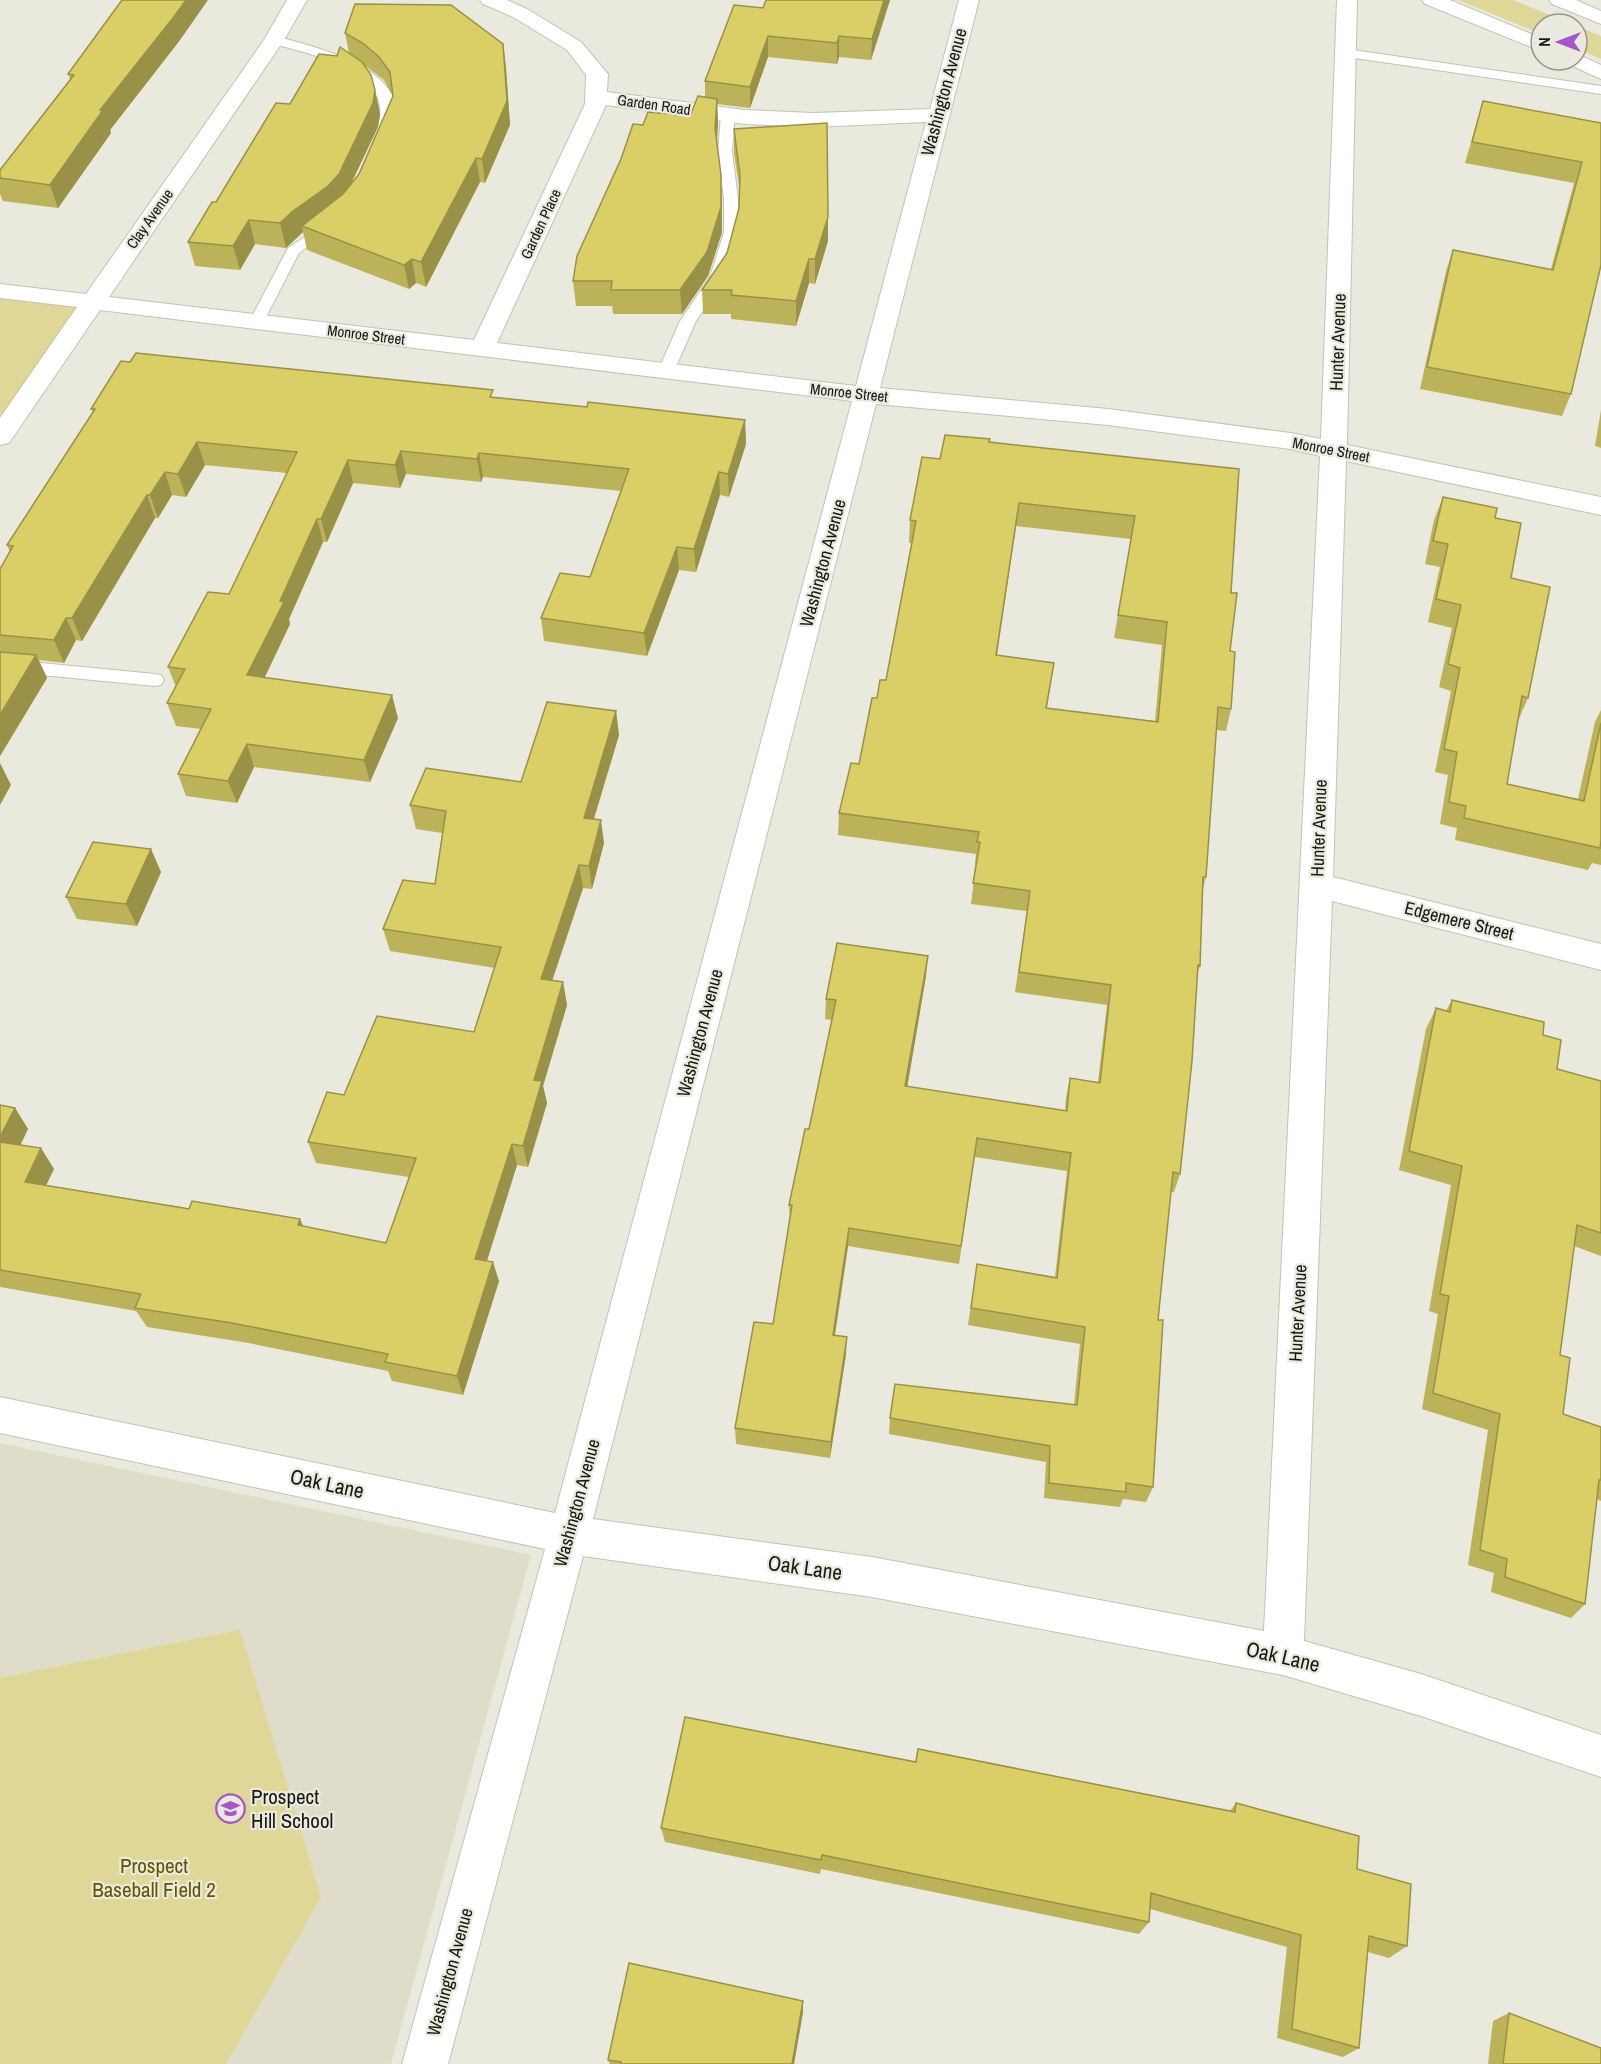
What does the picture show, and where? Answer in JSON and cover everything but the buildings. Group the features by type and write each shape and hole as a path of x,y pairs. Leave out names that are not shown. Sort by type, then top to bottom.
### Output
{"main road":[{"name":"Clay Avenue","path":"0,437 274,40 297,0"},
{"name":"Garden Road","path":"490,0 520,13 574,46 597,74 596,97 728,115 813,120 938,115"},
{"name":"Washington Avenue","path":"425,2064 569,1535 969,0"},
{"name":"Hunter Avenue","path":"1283,1655 1334,450 1347,0"},
{"path":"1432,0 1529,40"},
{"path":"1559,0 1601,18"},
{"name":"Garden Place","path":"482,350 596,104 596,97"},
{"name":"Monroe Street","path":"0,291 867,395 1108,417 1290,441 1601,506"},
{"name":"Edgemere Street","path":"1317,885 1601,957"},
{"name":"Oak Lane","path":"0,1415 569,1535 872,1577 1283,1655 1421,1695 1601,1756"}],"lane":[{"path":"274,40 311,49 366,73 379,85 387,100 389,117 377,147"},
{"path":"1346,52 1601,90"},
{"path":"666,371 688,321 718,277 731,232 731,199 725,152 728,115"},
{"path":"256,322 293,251 341,214"},
{"path":"0,664 155,680"}],"shaded area":[{"name":"Prospect Hill School","path":"0,1443 531,1555 391,2064 0,2064"}],"green space":[{"path":"1458,0 1513,0 1542,12 1529,12 1529,29"},
{"path":"1589,31 1601,36 1601,59 1589,54"},
{"path":"0,296 79,306 0,419"},
{"name":"Prospect Baseball Field 2","path":"240,1630 321,1897 226,2064 0,2064 0,1678"}],"place":[{"name":"Prospect Hill School","path":"230,1809"}]}
